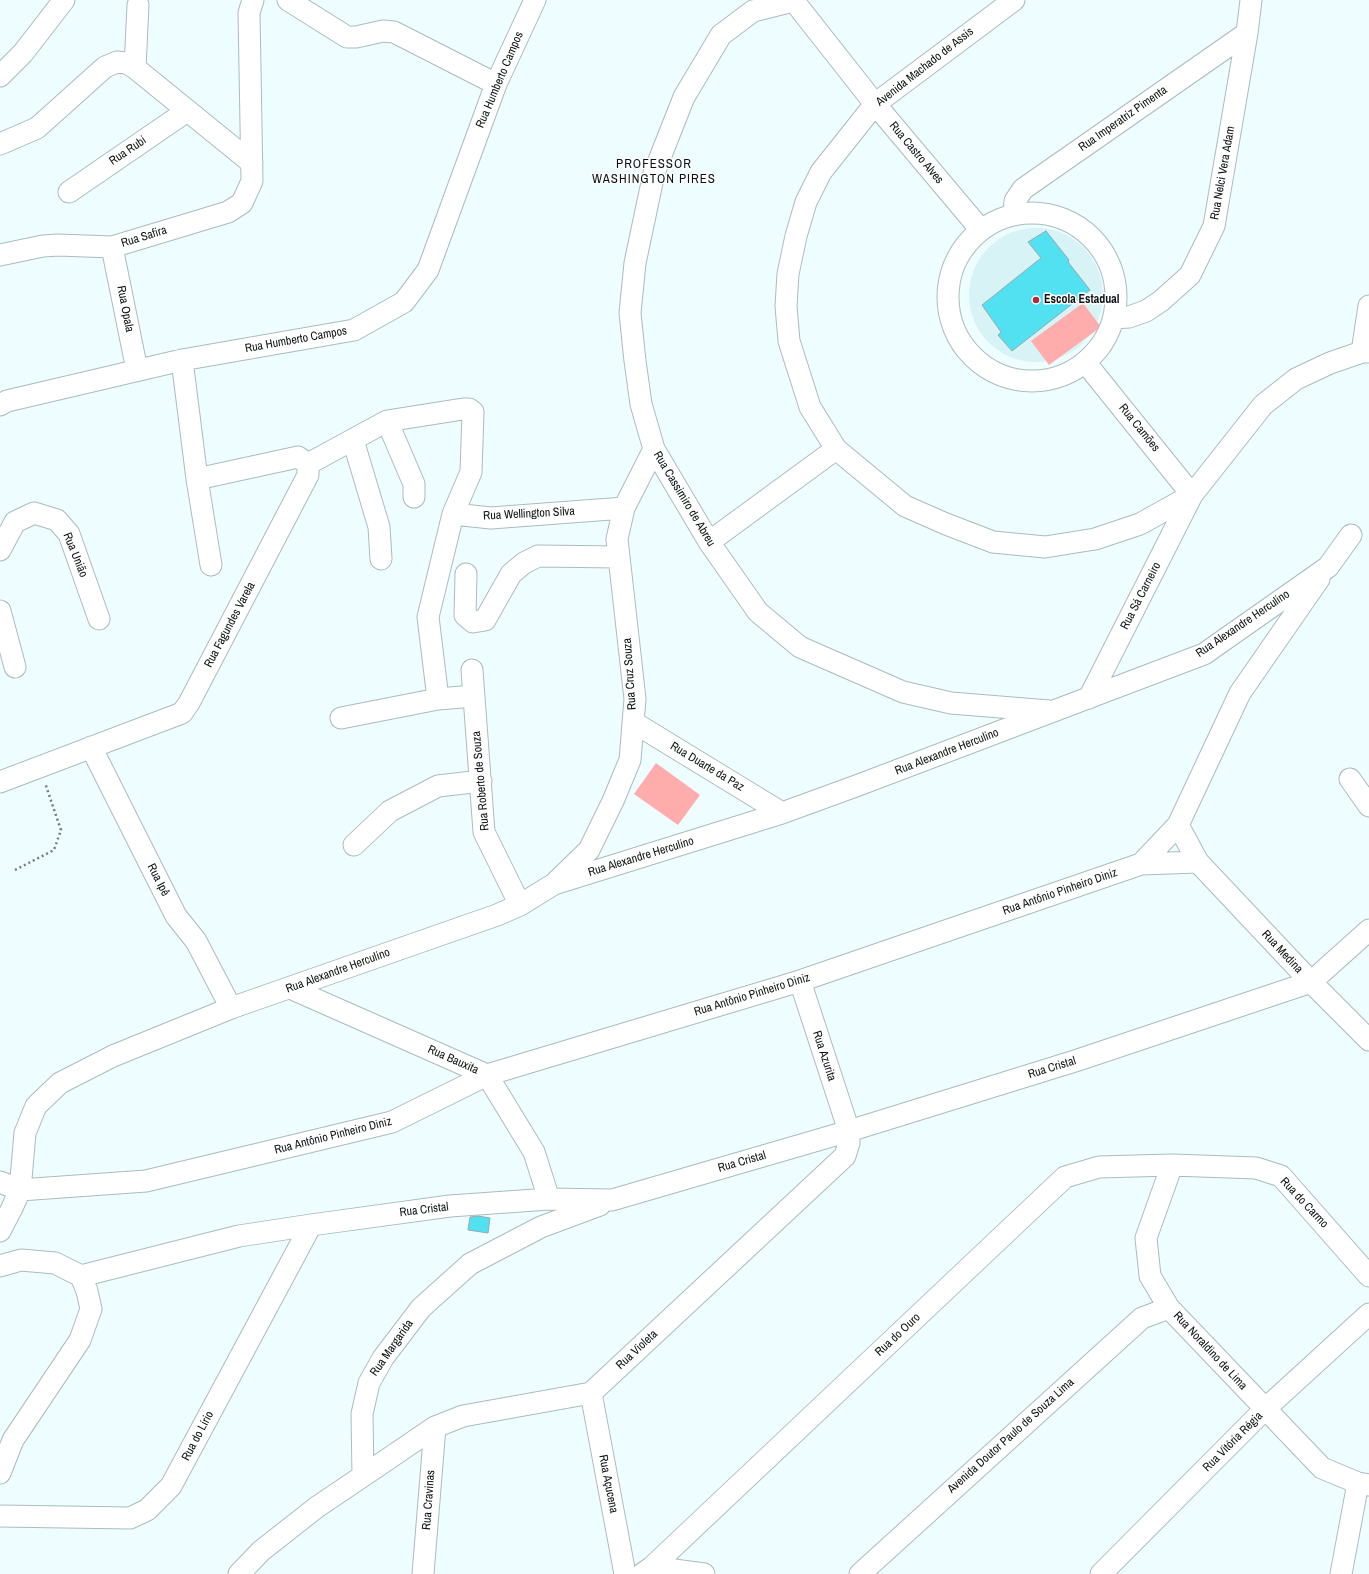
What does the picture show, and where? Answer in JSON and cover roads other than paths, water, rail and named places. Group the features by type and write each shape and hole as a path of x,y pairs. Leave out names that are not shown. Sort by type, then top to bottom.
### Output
{"street":[{"path":"0,76 23,53 64,0"},
{"name":"Rua Safira","path":"0,255 43,246 58,245 112,247 228,212 242,203 252,181 249,13 253,0"},
{"path":"288,0 347,36 356,38 383,31 394,32 496,84"},
{"name":"Rua Humberto Campos","path":"0,405 7,401 182,360 354,330 404,302 428,270 496,84 535,0"},
{"name":"Rua Castro Alves","path":"793,0 876,104 981,230"},
{"name":"Rua Cassimiro de Abreu","path":"793,0 753,11 721,35 684,96 654,173 635,263 630,313 641,404 654,449 709,542 758,612 800,647 903,692 951,703 1054,711"},
{"name":"Avenida Machado de Assis","path":"1014,0 876,104 821,172 806,202 796,236 788,274 786,306 789,341 810,407 836,449 905,506 993,542 1045,548 1095,539 1140,524 1192,495 1263,405 1296,379 1330,363 1366,352"},
{"name":"Rua Nelci Vera Adam","path":"1114,318 1129,317 1146,311 1161,301 1190,275 1214,226 1247,33 1251,0"},
{"path":"134,68 138,5"},
{"name":"Rua Imperatriz Pimenta","path":"1014,215 1015,201 1023,189 1247,33"},
{"path":"0,159 105,67 117,62 127,63 134,68 252,162"},
{"name":"Rua Rubi","path":"69,192 187,111"},
{"path":"0,144 37,128"},
{"path":"1043,213 1070,222 1093,238 1109,262 1116,289 1114,318 1103,342 1085,362 1064,374 1041,380 1016,379 994,372 974,358 956,333 950,316 948,292 953,268 964,247 981,230 997,221 1014,215 1043,213"},
{"name":"Rua Opala","path":"112,247 137,370"},
{"path":"1366,352 1369,306"},
{"path":"182,360 197,479 211,565"},
{"name":"Rua Camões","path":"1085,362 1192,495"},
{"path":"197,479 298,458 308,464 387,421 463,409 469,409 473,412 471,472 453,514 428,617 438,699"},
{"path":"387,421 414,484 414,497"},
{"path":"353,440 379,527 381,559"},
{"name":"Rua Cruz Souza","path":"554,884 589,850 630,760 634,699 617,539 624,508 654,449"},
{"path":"709,542 836,449"},
{"name":"Rua Fagundes Varela","path":"0,782 182,713 189,703 308,475 308,464"},
{"name":"Rua Sá Carneiro","path":"1089,698 1192,495"},
{"name":"Rua Wellington Silva","path":"453,514 491,518 624,508"},
{"name":"Rua União","path":"0,550 15,522 34,513 57,520 69,534 99,619"},
{"name":"Rua Alexandre Herculino","path":"0,1231 20,1190 25,1133 36,1106 60,1083 113,1056 231,1008 520,905 554,884 782,813 1204,654 1328,567 1351,535"},
{"path":"466,574 465,614 473,622 485,620 511,574 524,563 538,556 619,558"},
{"name":"Rua Antônio Pinheiro Diniz","path":"20,1190 146,1181 392,1122 487,1075 800,981 1141,864 1178,825 1240,693 1328,567"},
{"path":"0,611 15,667"},
{"name":"Rua Roberto de Souza","path":"472,670 484,832 520,905"},
{"path":"340,718 438,699 474,696"},
{"name":"Rua Duarte da Paz","path":"633,722 782,813"},
{"name":"Rua Ipê","path":"91,747 176,916 196,941 231,1008"},
{"path":"1350,779 1369,806"},
{"path":"354,845 390,811 424,793 438,786 481,781"},
{"name":"Rua Medina","path":"1178,825 1198,862 1311,982 1369,1040"},
{"path":"1141,864 1198,862"},
{"name":"Rua Cristal","path":"81,1276 239,1236 311,1225 450,1206 550,1199 612,1200 849,1131 1075,1061 1311,982 1369,930"},
{"name":"Rua Azurita","path":"800,981 849,1131"},
{"name":"Rua Bauxita","path":"290,988 487,1075 534,1152 550,1199"},
{"name":"Rua Violeta","path":"591,1393 845,1156 849,1143 849,1131"},
{"name":"Rua do Carmo","path":"1172,1165 1256,1168 1281,1176 1369,1276"},
{"name":"Rua Noraldino de Lima","path":"1172,1165 1146,1238 1150,1276 1169,1308 1322,1468 1364,1484"},
{"name":"Rua do Ouro","path":"647,1571 1065,1177 1099,1167 1172,1165"},
{"path":"0,1182 20,1190"},
{"name":"Rua Margarida","path":"363,1476 362,1414 369,1383 383,1358 421,1308 470,1264 540,1227 612,1200"},
{"name":"Rua do Lírio","path":"0,1516 130,1518 147,1510 171,1486 311,1225"},
{"path":"0,1266 21,1260 55,1263 81,1276 87,1291 91,1309 80,1340 13,1440 0,1473"},
{"name":"Avenida Doutor Paulo de Souza Lima","path":"860,1574 1142,1318 1169,1308"},
{"name":"Rua Vitória Régia","path":"1101,1574 1265,1410 1369,1314"},
{"path":"238,1574 261,1551 318,1508 435,1427 463,1416 591,1393"},
{"name":"Rua Açucena","path":"591,1393 626,1574"},
{"name":"Rua Cravinas","path":"423,1574 435,1427"},
{"path":"1341,1574 1364,1484"},
{"path":"647,1571 704,1574"}],"place":[{"name":"Escola Estadual","path":"1036,300"}],"district":[{"name":"PROFESSOR WASHINGTON PIRES","path":"654,172"}]}
